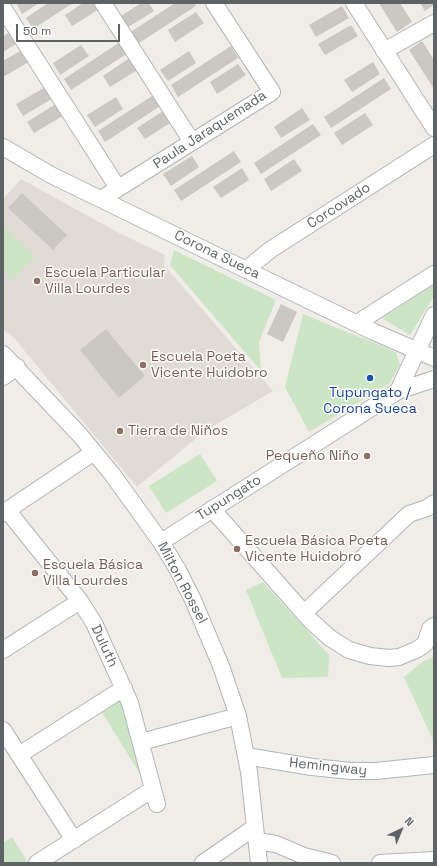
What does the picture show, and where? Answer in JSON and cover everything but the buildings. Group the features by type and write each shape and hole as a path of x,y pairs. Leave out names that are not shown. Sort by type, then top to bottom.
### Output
{"street":[{"path":"102,3 192,142"},
{"name":"Paula Jaraquemada","path":"101,199 272,92 214,3"},
{"path":"354,3 434,128"},
{"path":"3,8 118,188"},
{"path":"384,51 434,22"},
{"name":"Corcovado","path":"247,269 270,250 434,145"},
{"name":"Corona Sueca","path":"3,147 51,175 247,269 357,324 434,358"},
{"path":"357,324 434,274"},
{"path":"398,391 416,350 434,315"},
{"name":"Milton Rossel","path":"3,354 17,367 94,452 129,496 161,542 178,570 204,623 221,666 238,716 246,756 259,863"},
{"path":"3,377 17,367"},
{"name":"Tupungato","path":"161,542 398,391 434,379"},
{"path":"5,512 94,452"},
{"path":"304,613 409,514 434,504"},
{"path":"212,509 304,613 330,638 349,650 370,656 389,658 399,657 418,649 430,648 430,629 434,626"},
{"name":"Duluth","path":"5,512 80,601 94,623 130,703 155,796 74,840"},
{"path":"3,650 80,601"},
{"path":"19,755 124,688"},
{"path":"141,742 238,716"},
{"path":"3,730 74,840 37,863"},
{"name":"Hemingway","path":"246,756 312,767 350,771 402,770 434,765"},
{"path":"203,863 256,834 276,844 314,859 332,863"},
{"path":"380,863 434,860"}],"shaded area":[{"name":"Escuela Poeta Vicente Huidobro","path":"21,179 119,233 165,255 164,265 273,391 205,431 137,487 14,338 3,329 3,199"}],"green space":[{"path":"3,226 35,257 12,280 3,271"},
{"path":"174,250 276,300 259,342 261,371 170,265"},
{"path":"434,285 434,296 410,335 382,318"},
{"path":"303,314 396,352 400,365 389,384 309,432 285,387"},
{"path":"200,454 217,481 166,513 149,486"},
{"path":"263,582 329,655 328,677 282,678 246,590"},
{"path":"434,657 434,742 404,677 424,661"},
{"path":"122,696 145,782 100,709"},
{"path":"12,837 28,863 3,863 3,843"}],"place":[{"name":"Escuela Particular Villa Lourdes","path":"37,281"},
{"name":"Escuela Poeta Vicente Huidobro","path":"143,365"},
{"name":"Tupungato / Corona Sueca","path":"370,378"},
{"name":"Tierra de Niños","path":"120,431"},
{"name":"Pequeño Niño","path":"367,456"},
{"name":"Escuela Básica Poeta Vicente Huidobro","path":"237,549"},
{"name":"Escuela Básica Villa Lourdes","path":"35,573"}]}
